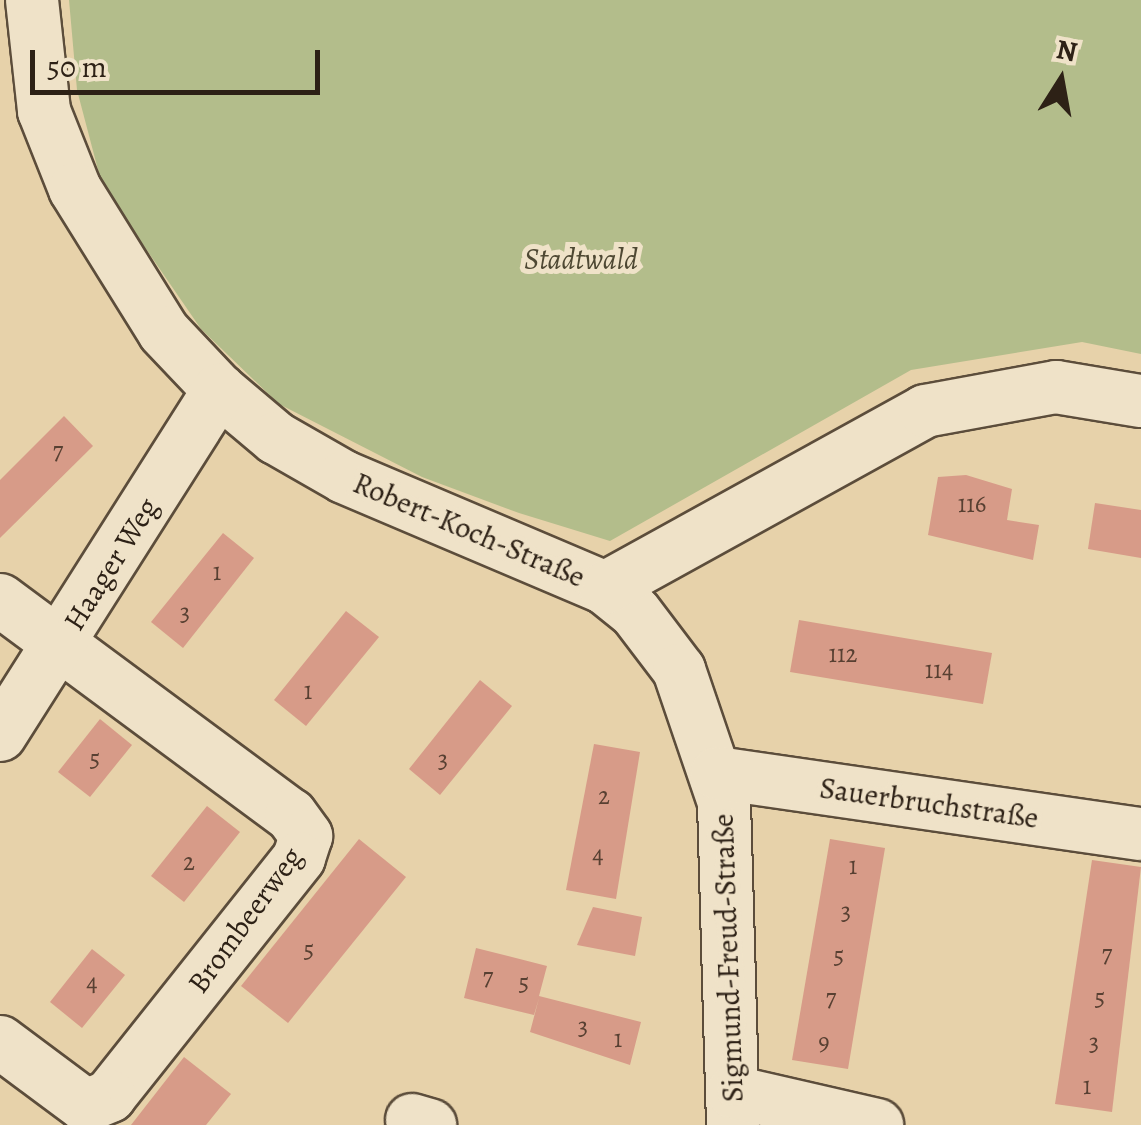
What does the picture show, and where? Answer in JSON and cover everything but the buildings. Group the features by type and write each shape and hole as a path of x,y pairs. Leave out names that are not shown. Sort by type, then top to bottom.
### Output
{"street":[{"name":"Robert-Koch-Straße","path":"32,0 18,72 44,111 114,260 219,390 276,438 344,477 605,588 925,412 1056,388 1141,401"},
{"name":"Haager Weg","path":"0,735 59,649 219,390"},
{"name":"Sigmund-Freud-Straße","path":"605,588 635,612 679,670 718,773 727,834 733,1109"},
{"path":"0,600 59,649"},
{"name":"Brombeerweg","path":"0,1042 86,1106 110,1096 299,858 306,836 291,815 59,649"},
{"name":"Sauerbruchstraße","path":"718,773 1141,834"},
{"path":"733,1109 877,1125"}],"green space":[{"name":"Stadtwald","path":"69,0 1141,0 1141,354 1082,342 911,370 610,541 519,513 422,477 279,404 201,329 102,185 77,90"}]}
